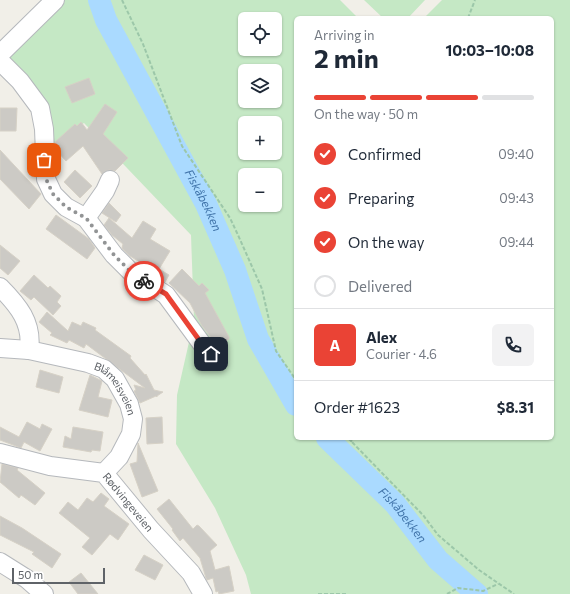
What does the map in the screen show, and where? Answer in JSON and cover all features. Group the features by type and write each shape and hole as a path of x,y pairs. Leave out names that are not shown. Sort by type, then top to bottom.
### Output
{"street":[{"path":"0,54 55,0"},
{"path":"0,61 20,81 40,108 44,129 45,172 48,187 66,207 86,218 114,255 128,270 166,294 211,354"},
{"path":"86,218 105,191 110,180"},
{"path":"0,287 26,318 30,332 29,350"},
{"name":"Blåmeisveien","path":"0,348 29,350 88,363 104,369 115,379 123,390 133,419 131,434 119,457 104,473"},
{"name":"Rødvingeveien","path":"0,453 50,466 104,473 151,530 191,573 203,594"},
{"path":"0,562 27,579 44,594"}],"path":[{"path":"122,0 150,63 182,146 230,218 238,235 262,289 276,351 294,377"},
{"path":"469,16 475,0"},
{"path":"351,442 423,515 438,535 479,570 514,594"},
{"path":"447,594 458,588 483,591 498,584"},
{"path":"318,594 347,594"}],"green space":[{"path":"50,0 340,0 356,16 294,16 294,440 554,440 554,16 426,16 442,0 570,0 570,594 251,594 246,575 215,508 176,444 177,395 194,320 191,235 84,123 48,148 38,115 0,64"},
{"path":"364,0 425,0 410,16 381,16"}],"building":[{"path":"89,78 95,94 72,103 65,87"},
{"path":"105,104 117,112 103,134 128,158 115,171 109,170 102,174 83,146 66,161 57,151 58,149 55,142 75,124 77,126 81,122 87,130"},
{"path":"0,108 17,108 16,131 0,131"},
{"path":"0,150 41,194 29,209 0,179"},
{"path":"75,170 92,186 80,198 64,182"},
{"path":"109,203 121,215 116,222 102,213"},
{"path":"56,215 89,239 95,248 87,259 46,229"},
{"path":"109,218 132,238 143,221 156,229 150,239 170,251 159,269 169,275 165,282 155,275 156,272 130,256 122,248 123,244 112,235 104,225"},
{"path":"0,245 20,261 8,275 0,268"},
{"path":"182,269 199,286 202,283 209,290 205,293 229,337 229,339 218,346 202,326 190,303 169,283"},
{"path":"34,275 48,288 50,286 61,296 57,302 61,306 53,315 34,297 31,300 20,291"},
{"path":"47,312 68,331 72,322 81,326 83,322 96,328 95,330 131,356 130,358 145,375 146,374 154,390 163,392 157,397 156,396 140,403 134,391 136,390 134,385 145,388 86,344 84,348 69,340 67,343 50,335 52,333 39,322"},
{"path":"40,370 63,377 59,393 36,387"},
{"path":"90,375 102,381 98,397 112,400 108,417 79,410"},
{"path":"162,417 163,443 147,444 146,418"},
{"path":"27,422 40,429 42,424 52,429 40,451 24,442 21,448 0,440 0,427 19,437"},
{"path":"73,427 103,432 100,451 92,450 91,452 63,447 65,436 71,439"},
{"path":"138,443 158,491 142,497 130,464 137,462"},
{"path":"2,464 18,468 17,470 45,493 35,505 21,495 19,498 0,482"},
{"path":"101,493 109,499 104,506 129,524 118,540 110,534 92,555 82,547 90,538 59,513 68,502 78,510 87,498 93,502"},
{"path":"169,499 193,529 197,525 199,526 217,545 210,551 215,570 229,566 234,591 219,594 218,591 216,592 213,578 207,580 200,558 183,538 180,541 172,530 173,529 157,509"},
{"path":"0,516 22,528 61,554 52,568 32,554 34,552 0,535"},
{"path":"144,555 163,565 155,580 135,570"},
{"path":"81,573 98,594 78,594 69,582"}],"waterway":[{"name":"Fiskåbekken","path":"99,0 106,20 206,204 235,270 258,339 294,402"},
{"name":"Fiskåbekken","path":"329,440 395,504 438,560 477,594"}],"way so far":[{"path":"44,160 48,187 53,194 66,207 86,218 114,255 131,272 144,281"}],"route":[{"path":"144,281 166,294 211,354"}]}
